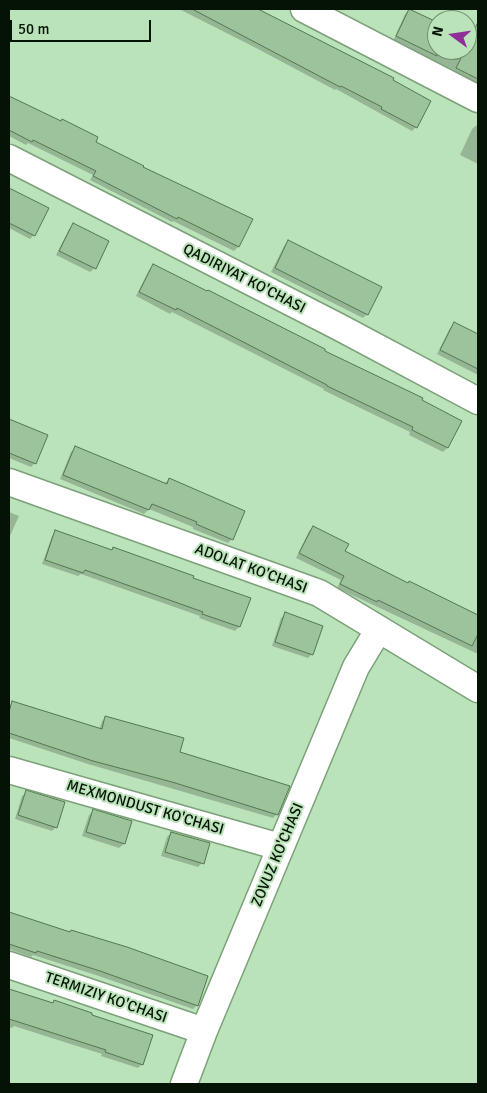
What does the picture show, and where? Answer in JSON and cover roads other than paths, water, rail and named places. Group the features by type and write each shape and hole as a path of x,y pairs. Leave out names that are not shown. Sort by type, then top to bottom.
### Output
{"street":[{"path":"304,9 349,21 478,99"},
{"name":"QADIRIYAT KO'CHASI","path":"9,158 331,323 478,401"},
{"name":"ADOLAT KO'CHASI","path":"9,482 319,593 478,689"},
{"name":"ZOVUZ KO'CHASI","path":"184,1084 280,846 356,667 379,629"},
{"name":"MEXMONDUST KO'CHASI","path":"9,770 280,846"},
{"name":"TERMIZIY KO'CHASI","path":"9,965 204,1031"}]}
